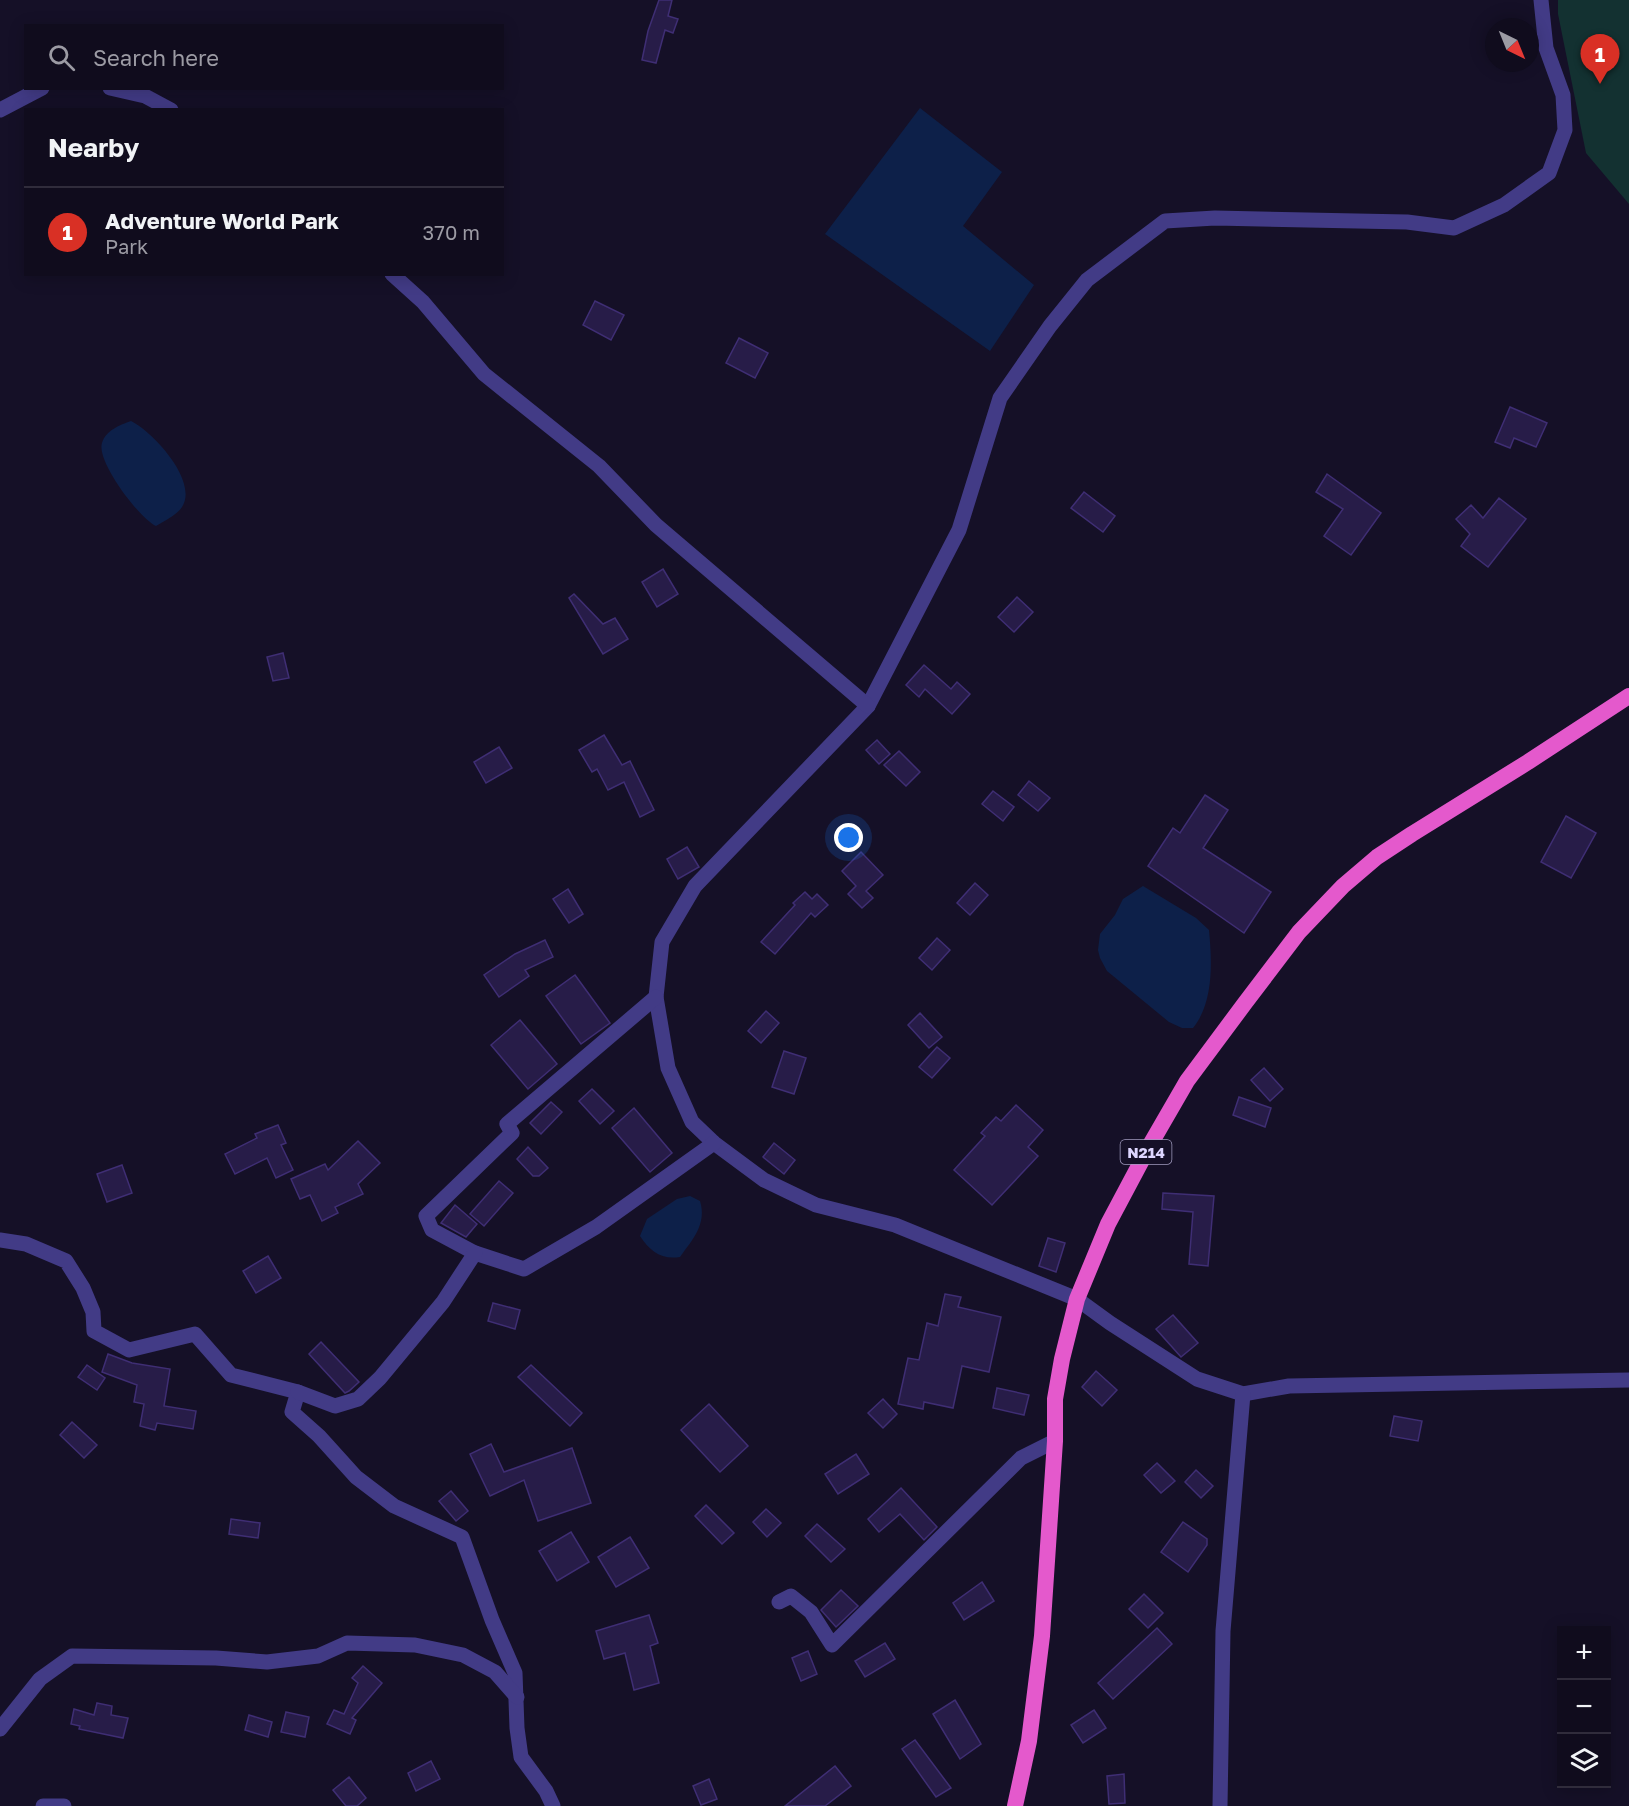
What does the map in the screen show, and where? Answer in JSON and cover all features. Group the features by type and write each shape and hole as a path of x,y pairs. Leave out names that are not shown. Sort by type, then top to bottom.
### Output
{"highway":[{"name":"N214","path":"1015,1806 1029,1741 1042,1636 1055,1442 1055,1399 1062,1359 1077,1299 1108,1224 1187,1081 1299,932 1343,886 1377,857 1629,696"}],"street":[{"path":"1541,0 1546,48 1563,94 1565,130 1549,173 1504,205 1454,228 1396,222 1215,218 1165,221 1087,280 1050,326 1000,398 959,530 868,706 695,886 662,942 656,997 668,1068 692,1122 714,1143 765,1180 816,1205 895,1225 1077,1299 1110,1323 1197,1378 1243,1394 1289,1386 1629,1380"},
{"path":"0,110 38,90"},
{"path":"119,90 145,96 167,108"},
{"path":"394,276 423,302 484,374 599,466 656,525 868,706"},
{"path":"656,997 507,1124 512,1133 426,1216 432,1230 475,1253 524,1269 596,1227 714,1143"},
{"path":"0,1239 26,1244 66,1261 83,1288 93,1312 94,1331 129,1350 195,1334 231,1375 298,1392 335,1406 358,1399 380,1378 443,1302 475,1253"},
{"path":"298,1392 292,1412 319,1436 356,1477 394,1506 462,1537 492,1620 515,1673 517,1728 521,1757 546,1791 553,1806"},
{"path":"1220,1806 1223,1631 1243,1394"},
{"path":"779,1602 791,1596 811,1612 832,1645 1021,1458 1055,1442"},
{"path":"0,1729 40,1679 72,1656 216,1658 267,1662 318,1656 347,1643 415,1645 463,1655 495,1672 517,1697"},
{"path":"43,1806 64,1806"}],"green space":[{"path":"1558,0 1629,0 1629,204 1586,153 1558,14"}],"water":[{"path":"920,108 1002,172 963,226 1034,285 990,351 825,234"},
{"path":"131,421 161,446 179,471 184,484 186,496 180,510 156,526 140,512 120,488 102,451 104,438 114,429"},
{"path":"1143,886 1196,918 1209,930 1211,968 1208,994 1200,1018 1193,1028 1182,1028 1169,1022 1107,971 1100,958 1098,950 1100,934 1115,915 1123,899"},
{"path":"690,1196 700,1201 702,1209 698,1231 680,1257 662,1256 648,1246 640,1236 647,1219 677,1199"}],"building":[{"path":"659,0 672,0 668,16 678,19 673,33 665,30 656,63 642,60 648,31"},
{"path":"595,301 624,315 611,340 583,325"},
{"path":"739,338 768,353 755,378 726,363"},
{"path":"1510,407 1547,423 1536,447 1514,438 1510,448 1495,442"},
{"path":"1327,474 1381,513 1351,555 1324,536 1343,509 1316,492"},
{"path":"1084,492 1115,516 1103,532 1071,508"},
{"path":"1499,498 1526,519 1488,567 1461,546 1470,534 1456,519 1471,505 1483,518"},
{"path":"663,569 678,594 657,607 642,582"},
{"path":"574,594 603,624 615,618 628,639 603,654 569,598"},
{"path":"1017,597 1033,612 1014,632 998,617"},
{"path":"283,653 289,678 273,681 267,657"},
{"path":"924,665 951,689 957,682 970,694 952,714 925,689 919,697 906,685"},
{"path":"604,735 622,765 630,761 654,810 640,817 624,782 608,790 597,769 592,772 579,750"},
{"path":"877,740 890,754 879,764 866,750"},
{"path":"499,747 512,768 486,783 474,762"},
{"path":"899,751 920,772 906,786 884,765"},
{"path":"1029,781 1050,798 1038,811 1018,795"},
{"path":"993,791 1014,807 1003,821 982,804"},
{"path":"1205,795 1228,810 1203,848 1271,892 1244,933 1148,866 1173,828 1180,833"},
{"path":"1566,816 1596,833 1571,878 1541,862"},
{"path":"687,847 699,867 678,879 667,859"},
{"path":"861,852 883,875 866,891 873,898 862,908 848,894 856,886 842,871"},
{"path":"975,883 988,895 970,915 957,903"},
{"path":"568,889 583,914 569,923 553,899"},
{"path":"805,892 812,899 817,894 828,905 815,917 811,913 775,954 761,942"},
{"path":"937,938 950,950 932,970 919,958"},
{"path":"545,940 553,957 525,970 529,976 499,997 484,975 515,954"},
{"path":"575,975 610,1023 581,1044 546,996"},
{"path":"766,1011 779,1023 761,1043 748,1031"},
{"path":"920,1013 942,1037 929,1048 908,1025"},
{"path":"520,1020 557,1064 528,1089 491,1045"},
{"path":"937,1047 950,1058 932,1078 919,1067"},
{"path":"784,1051 806,1058 794,1094 772,1087"},
{"path":"1264,1068 1283,1089 1270,1101 1251,1080"},
{"path":"592,1089 614,1111 600,1124 579,1101"},
{"path":"1239,1097 1271,1108 1265,1127 1233,1115"},
{"path":"551,1102 562,1112 541,1134 530,1123"},
{"path":"1016,1105 1043,1130 1028,1147 1038,1156 992,1205 954,1170 985,1136 981,1133 996,1117 1001,1121"},
{"path":"634,1108 672,1153 650,1172 612,1128"},
{"path":"278,1125 286,1143 281,1145 293,1170 276,1178 267,1158 235,1174 225,1154 257,1138 255,1134"},
{"path":"358,1141 380,1163 358,1184 363,1194 335,1207 338,1213 322,1221 310,1195 300,1199 291,1179 325,1164 328,1170"},
{"path":"774,1143 795,1160 784,1174 763,1157"},
{"path":"528,1147 548,1168 539,1176 533,1176 517,1159"},
{"path":"122,1165 132,1193 107,1202 97,1174"},
{"path":"499,1181 513,1193 484,1226 470,1214"},
{"path":"1163,1193 1214,1196 1208,1266 1189,1264 1193,1212 1162,1209"},
{"path":"455,1205 477,1224 466,1237 441,1223"},
{"path":"1048,1238 1065,1243 1056,1272 1039,1266"},
{"path":"268,1256 281,1278 256,1293 243,1271"},
{"path":"945,1294 961,1297 958,1307 1001,1317 989,1372 962,1366 953,1408 924,1402 923,1409 898,1404 908,1358 919,1360 927,1323 938,1326"},
{"path":"493,1303 520,1310 515,1329 488,1321"},
{"path":"1173,1315 1198,1343 1181,1357 1156,1329"},
{"path":"321,1342 359,1382 349,1391 345,1393 309,1354"},
{"path":"108,1354 132,1363 170,1369 164,1406 196,1411 193,1429 157,1423 155,1430 140,1426 144,1404 134,1402 137,1385 102,1372"},
{"path":"87,1365 105,1378 97,1390 78,1377"},
{"path":"531,1365 582,1413 570,1426 518,1377"},
{"path":"1096,1371 1117,1390 1102,1406 1082,1387"},
{"path":"997,1388 1029,1395 1024,1415 993,1408"},
{"path":"883,1399 897,1414 883,1428 868,1413"},
{"path":"709,1404 748,1446 720,1472 681,1430"},
{"path":"1394,1416 1422,1421 1418,1441 1390,1436"},
{"path":"72,1422 97,1445 84,1458 60,1435"},
{"path":"491,1444 504,1472 572,1448 591,1503 538,1521 524,1480 490,1496 470,1454"},
{"path":"856,1454 869,1474 838,1494 825,1474"},
{"path":"1157,1463 1175,1481 1161,1493 1144,1475"},
{"path":"1196,1470 1213,1486 1201,1498 1185,1482"},
{"path":"901,1488 937,1527 924,1540 900,1514 879,1532 868,1519"},
{"path":"451,1491 468,1511 456,1521 439,1501"},
{"path":"706,1505 734,1533 722,1544 695,1516"},
{"path":"766,1509 781,1523 767,1537 753,1522"},
{"path":"231,1519 260,1523 258,1538 229,1534"},
{"path":"1183,1522 1207,1539 1207,1545 1188,1572 1161,1552"},
{"path":"817,1524 845,1549 831,1562 805,1536"},
{"path":"571,1532 589,1562 557,1581 539,1551"},
{"path":"630,1537 649,1568 616,1587 598,1557"},
{"path":"982,1582 994,1601 964,1620 953,1603"},
{"path":"841,1590 858,1606 836,1627 821,1610"},
{"path":"1144,1594 1163,1613 1148,1628 1129,1609"},
{"path":"649,1615 658,1643 650,1646 659,1683 634,1690 625,1653 604,1659 596,1631"},
{"path":"1157,1628 1172,1644 1113,1699 1098,1683"},
{"path":"885,1643 895,1659 865,1677 855,1661"},
{"path":"808,1651 817,1674 801,1681 792,1658"},
{"path":"363,1666 382,1683 352,1718 356,1720 350,1734 327,1724 334,1710 344,1714 358,1683 352,1678"},
{"path":"955,1700 981,1744 960,1759 933,1714"},
{"path":"97,1703 112,1706 111,1715 128,1718 123,1738 79,1729 80,1726 71,1724 74,1709 94,1715"},
{"path":"1094,1710 1106,1728 1083,1743 1071,1725"},
{"path":"286,1712 309,1717 305,1737 281,1732"},
{"path":"249,1715 272,1722 268,1737 245,1730"},
{"path":"915,1740 951,1788 936,1797 902,1749"},
{"path":"431,1761 440,1779 416,1791 408,1773"},
{"path":"835,1766 851,1786 825,1806 785,1806"},
{"path":"1124,1774 1125,1803 1109,1804 1107,1776"},
{"path":"349,1777 366,1798 357,1806 346,1806 333,1790"},
{"path":"709,1779 717,1799 701,1805 693,1786"}],"place":[{"name":"Adventure World Park","path":"1600,84"}]}
